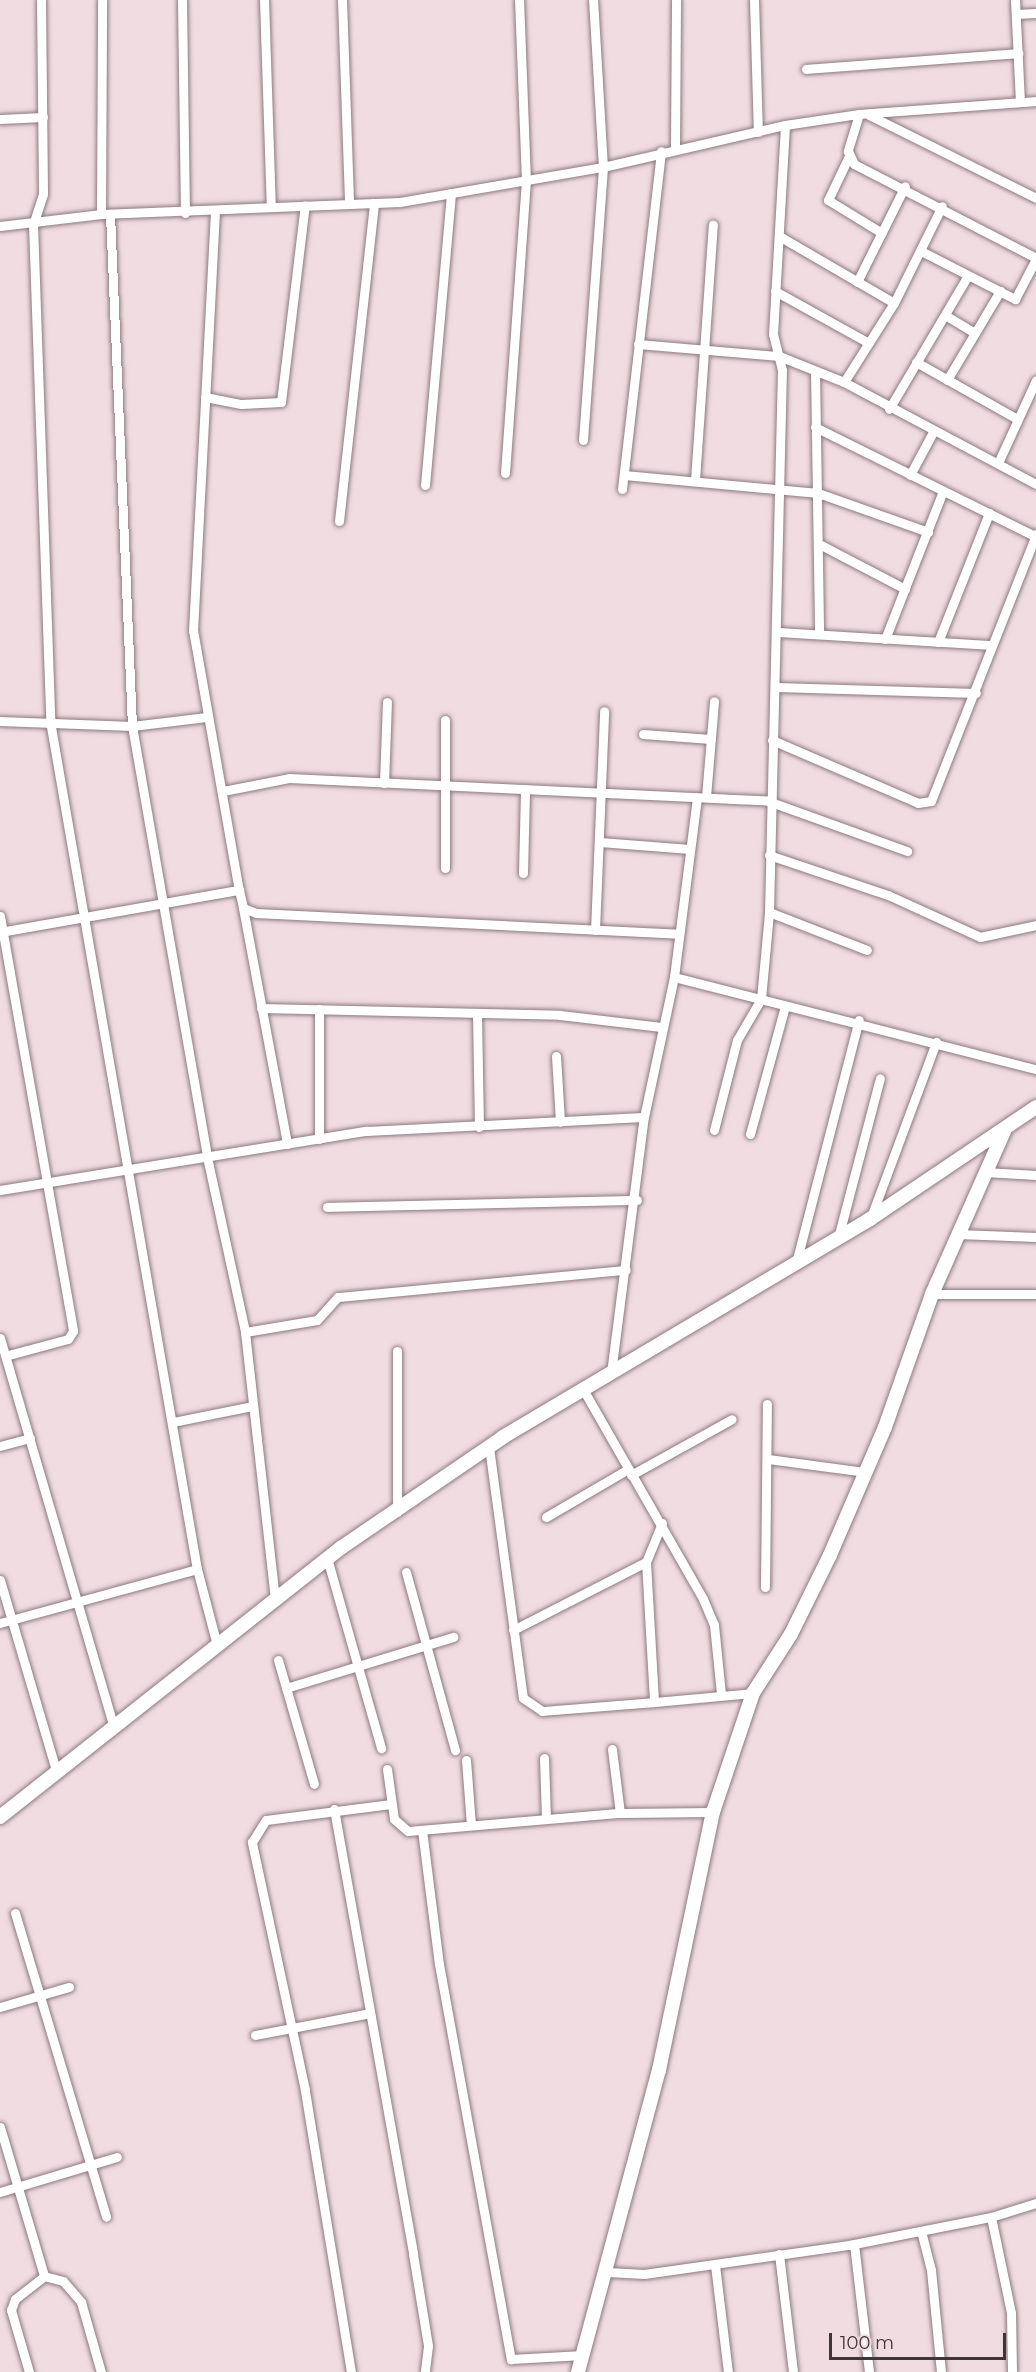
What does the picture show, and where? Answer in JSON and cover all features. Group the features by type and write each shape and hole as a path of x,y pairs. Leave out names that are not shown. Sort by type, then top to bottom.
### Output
{"street":[{"path":"41,0 43,194 33,224 50,721 82,917 173,1422 197,1569 217,1645"},
{"path":"102,0 105,214 132,726 166,901 207,1157 245,1332 276,1599"},
{"path":"182,0 184,213"},
{"path":"264,0 271,207"},
{"path":"342,0 349,204"},
{"path":"505,472 526,181 519,0"},
{"path":"583,440 603,167 593,0"},
{"path":"675,148 676,0"},
{"path":"754,0 758,132"},
{"path":"1015,0 1020,102"},
{"path":"1016,14 1036,13"},
{"path":"806,69 1018,53"},
{"path":"0,226 105,214 184,213 374,203 452,193 603,167 661,151 785,125 862,114 1036,101"},
{"path":"862,114 849,156 828,200 882,233"},
{"path":"862,114 1036,198"},
{"path":"0,119 44,117"},
{"path":"714,1130 737,1040 761,999 769,912 768,801 776,687 781,487 779,356 773,334 785,125"},
{"path":"622,489 661,151"},
{"path":"849,156 854,164 905,186 1036,259 1018,298 967,277 921,251"},
{"path":"857,282 905,186"},
{"path":"425,485 452,193"},
{"path":"339,521 374,203"},
{"path":"205,397 241,404 281,402 305,206"},
{"path":"844,382 894,303 942,206"},
{"path":"215,211 215,287 205,397 193,609 206,717 223,791 239,890 287,1144"},
{"path":"695,480 713,225"},
{"path":"779,236 894,303"},
{"path":"889,409 967,277"},
{"path":"775,291 869,343"},
{"path":"947,380 1000,291"},
{"path":"945,315 975,333"},
{"path":"638,344 779,356 844,382 889,409 1036,484"},
{"path":"916,362 1017,419"},
{"path":"815,371 815,427 821,545 819,633"},
{"path":"998,463 1036,380"},
{"path":"772,740 925,802 936,796 976,693 989,645 1036,535 815,427"},
{"path":"910,475 933,432"},
{"path":"624,475 781,487 818,493 928,532"},
{"path":"885,639 944,492"},
{"path":"938,642 989,513"},
{"path":"821,545 905,589"},
{"path":"778,632 989,645"},
{"path":"776,687 976,693"},
{"path":"611,1373 637,1200 644,1117 661,1028 674,977 690,849 702,797 714,701"},
{"path":"384,783 387,702"},
{"path":"595,930 604,711"},
{"path":"0,721 50,721 132,726 206,717"},
{"path":"445,720 448,785 445,868"},
{"path":"643,734 711,739"},
{"path":"223,791 289,778 768,801 907,851"},
{"path":"523,873 525,789"},
{"path":"600,843 690,849"},
{"path":"769,855 888,895 980,937 1036,925"},
{"path":"2,932 166,901 239,890"},
{"path":"243,908 286,915 678,934"},
{"path":"769,912 867,950"},
{"path":"0,916 49,1182 73,1331 68,1339 5,1356"},
{"path":"674,977 785,1006 860,1020 1036,1069"},
{"path":"750,1134 785,1006"},
{"path":"261,1008 560,1015 661,1028"},
{"path":"319,1009 319,1139"},
{"path":"477,1013 478,1127"},
{"path":"796,1263 860,1020"},
{"path":"870,1220 936,1042"},
{"path":"556,1056 560,1122"},
{"path":"838,1239 880,1078"},
{"path":"0,1816 57,1774 327,1558 489,1447 870,1220 1036,1107"},
{"path":"0,1190 366,1131 644,1117"},
{"path":"578,2372 609,2272 659,2070 713,1812 753,1693 791,1634 866,1472 932,1294 1005,1129"},
{"path":"985,1172 1036,1175"},
{"path":"327,1207 637,1200"},
{"path":"958,1234 1036,1237"},
{"path":"245,1332 317,1320 338,1297 626,1270"},
{"path":"932,1294 1036,1294"},
{"path":"0,1338 114,1727"},
{"path":"397,1351 397,1512"},
{"path":"584,1391 629,1472 662,1523 714,1625 721,1694"},
{"path":"765,1587 767,1404"},
{"path":"173,1422 252,1406"},
{"path":"546,1517 732,1419"},
{"path":"0,1446 30,1438"},
{"path":"489,1447 519,1686 532,1707 542,1711 753,1693"},
{"path":"768,1459 866,1472"},
{"path":"654,1702 646,1562 662,1523"},
{"path":"327,1558 381,1748"},
{"path":"513,1630 646,1562"},
{"path":"0,1623 77,1598 197,1569"},
{"path":"406,1572 455,1750"},
{"path":"0,1580 57,1774"},
{"path":"286,1688 453,1637"},
{"path":"278,1660 314,1784"},
{"path":"612,1749 620,1813"},
{"path":"544,1758 546,1819"},
{"path":"466,1760 471,1825"},
{"path":"387,1769 391,1804 397,1826 422,1830 620,1813 713,1812"},
{"path":"351,2372 292,2027 254,1832 266,1820 334,1809 391,1804"},
{"path":"334,1809 422,2312 425,2372"},
{"path":"422,1830 439,1964 511,2359 583,2355"},
{"path":"15,1913 106,2217"},
{"path":"0,2007 69,1987"},
{"path":"255,2035 370,2013"},
{"path":"0,2127 44,2276"},
{"path":"0,2192 117,2157"},
{"path":"609,2272 644,2274 854,2244 991,2217 1036,2203"},
{"path":"991,2217 1011,2313 1012,2372"},
{"path":"921,2231 931,2270 940,2372"},
{"path":"854,2244 869,2372"},
{"path":"780,2254 793,2372"},
{"path":"715,2265 728,2372"},
{"path":"29,2372 10,2310 15,2298 44,2276"},
{"path":"44,2276 63,2282 81,2302 101,2372"}]}
